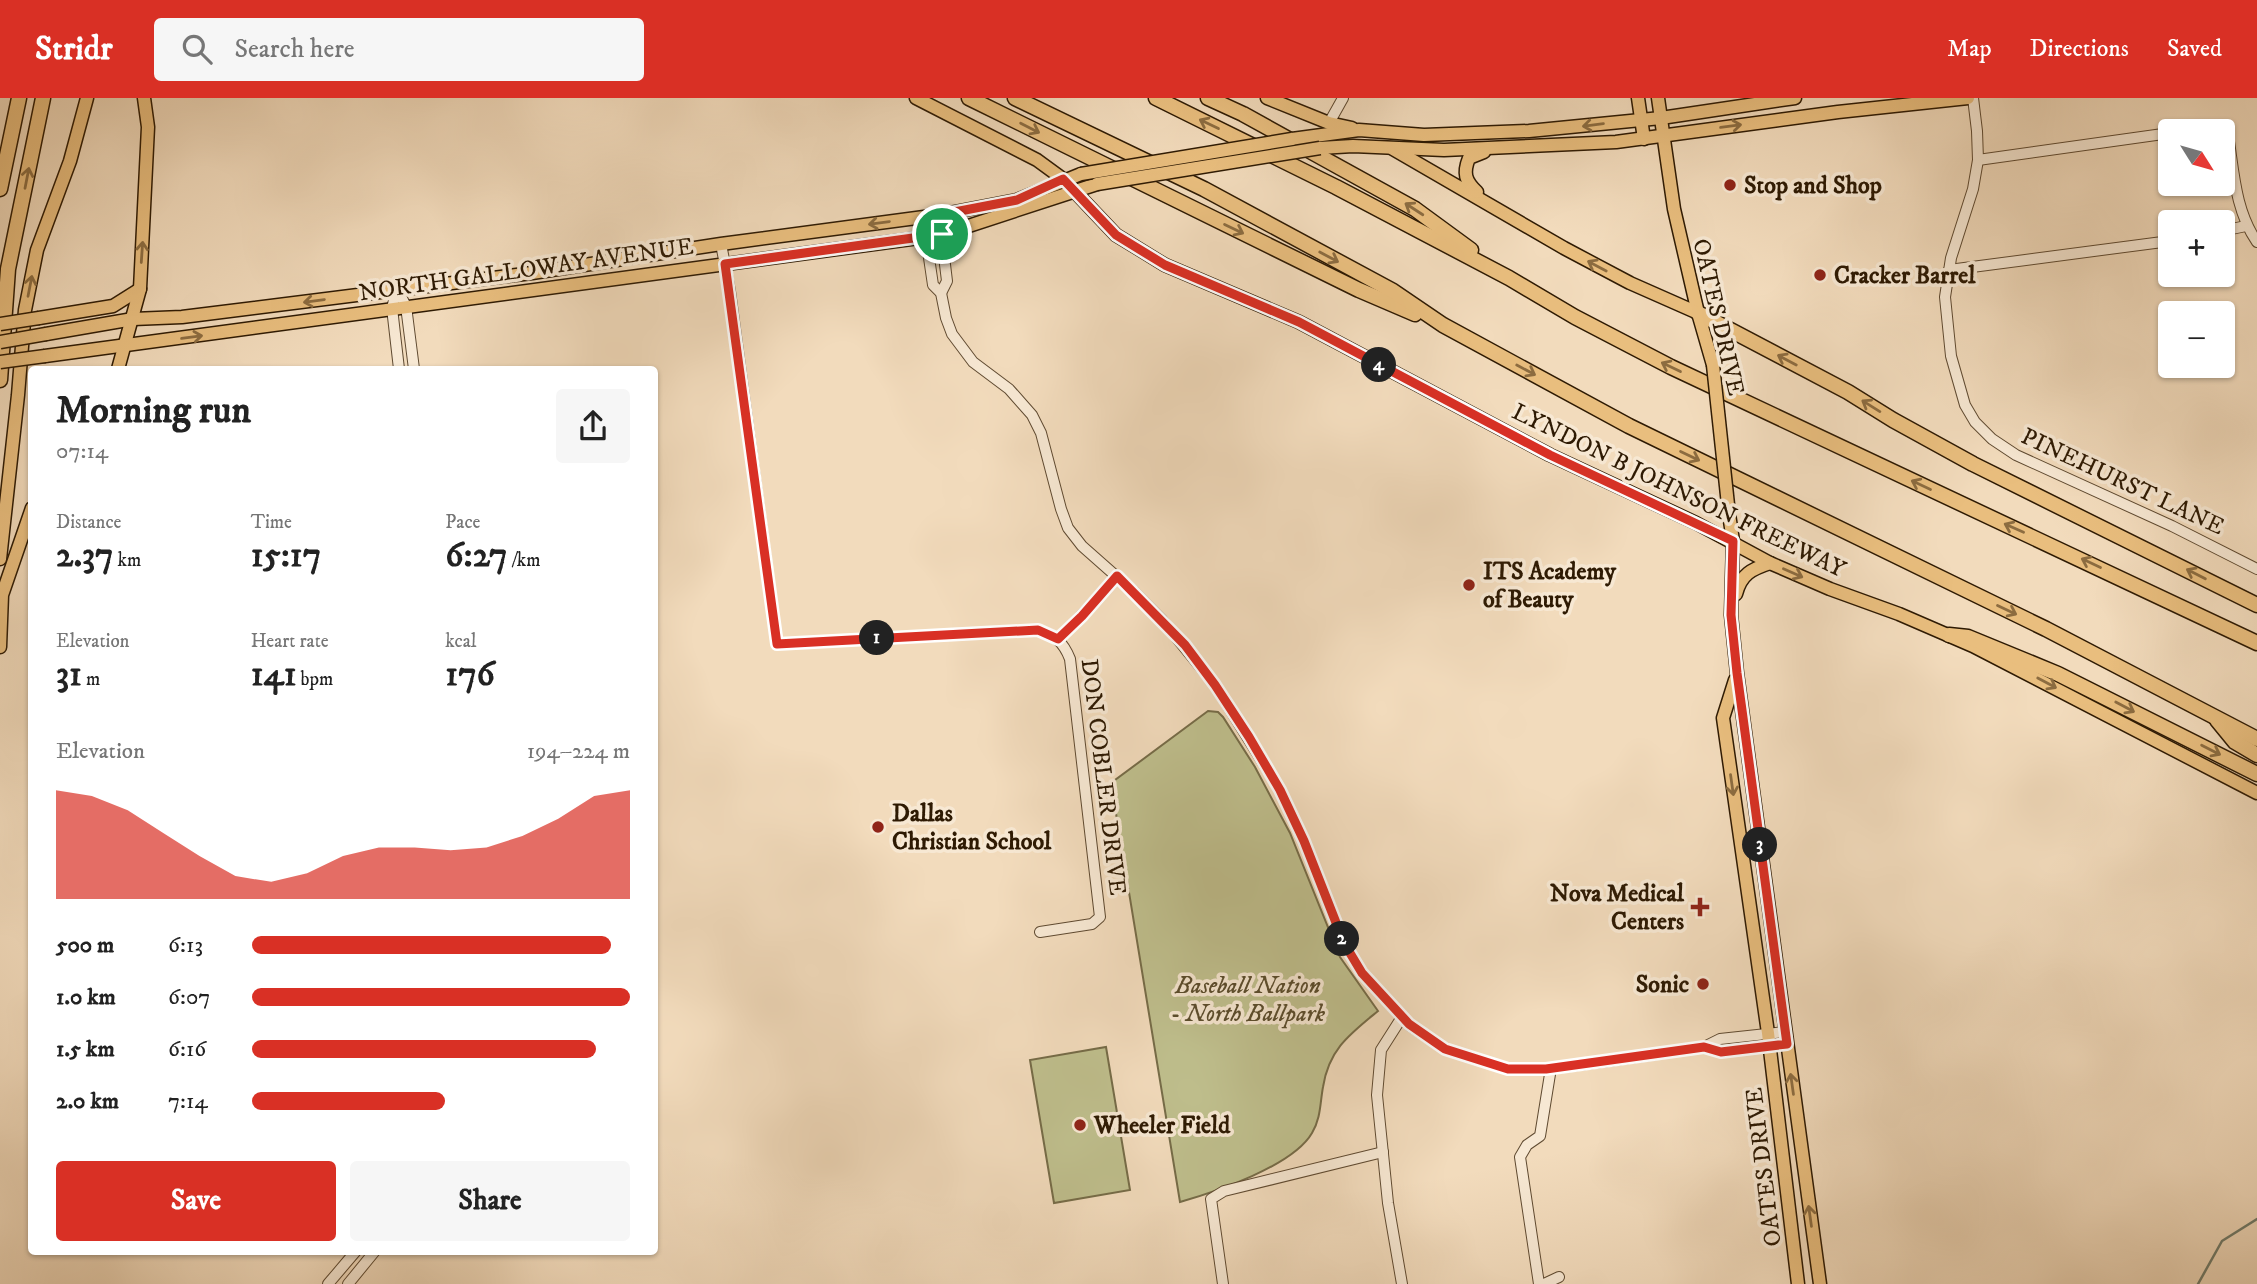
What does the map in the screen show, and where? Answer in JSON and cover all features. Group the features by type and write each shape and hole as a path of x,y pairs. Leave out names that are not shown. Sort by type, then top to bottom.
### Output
{"highway":[{"path":"0,189 19,98"},
{"path":"0,380 8,269 43,98"},
{"path":"969,98 1359,290 1443,325"},
{"name":"LYNDON B JOHNSON FREEWAY","path":"1015,98 1204,189 1393,291 1443,325 1629,426 2046,629 2257,738"},
{"path":"1156,98 1336,187 1671,367 2257,643"},
{"path":"1208,98 1244,114 1415,209 1509,278"},
{"path":"1698,313 1848,392 1973,464 2257,605"},
{"path":"1949,635 1968,637 2098,692 2257,774"},
{"path":"2214,716 2235,742 2257,755"}],"main road":[{"path":"0,559 25,310 37,250 70,161 87,98"},
{"path":"119,366 140,289 148,127 144,98"},
{"name":"LYNDON B JOHNSON FREEWAY","path":"916,98 1037,160 1063,179 1116,235 1165,265 1299,322 1550,455 1733,541 1770,562 1830,589 1949,635 2015,666 2257,793"},
{"path":"1267,98 1329,123 1359,130 1630,284 1698,313"},
{"path":"1638,98 1644,139"},
{"name":"OATES DRIVE","path":"1658,98 1674,209 1713,365 1733,541 1731,615 1737,673 1820,1284"},
{"name":"NORTH GALLOWAY AVENUE","path":"0,342 132,320 183,317 532,273 939,215 1017,200 1063,179 1081,174 1359,130 1424,135 1529,131 1661,118 1796,98"},
{"path":"1838,98 1838,112"},
{"name":"NORTH GALLOWAY AVENUE","path":"0,362 942,234 1097,184 1320,148 1353,146 1444,150 1572,146 1970,98"},
{"path":"1278,154 1302,140 1311,123 1305,113"},
{"path":"1495,209 1466,181 1464,169 1469,158 1498,147"},
{"path":"1037,160 1043,177 1040,191"},
{"path":"0,324 113,306 140,289"},
{"path":"284,304 286,323"},
{"path":"0,647 1,591 28,519"},
{"path":"1731,615 1740,581 1748,572 1770,562"},
{"name":"OATES DRIVE","path":"1737,673 1723,718 1769,1040 1798,1284"},
{"path":"1743,860 1762,859"}],"street":[{"path":"1329,123 1343,98"},
{"name":"PINEHURST LANE","path":"1970,98 1977,131 1978,160 1973,189 1955,243 1945,298 1951,356 1965,405 1975,422 1992,439 2016,455 2172,526 2257,569"},
{"path":"1978,160 2158,135"},
{"path":"2235,181 2239,207 2246,226 2257,242"},
{"path":"939,215 947,281 941,293"},
{"path":"923,217 933,285 941,293 952,334 973,362 1009,389 1032,415 1041,433 1068,528 1082,546 1117,576 1185,645 1215,685 1243,726 1280,790 1344,943 1362,973 1409,1024 1445,1049 1508,1069 1552,1068 1704,1047 1720,1039 1786,1038"},
{"path":"2235,228 2246,226"},
{"path":"1950,270 2158,243"},
{"name":"DON COBLER DRIVE","path":"721,244 777,644 1038,630 1064,644 1070,659 1100,917 1092,924 1040,932"},
{"path":"397,289 406,306 415,366"},
{"path":"397,289 392,308 399,366"},
{"path":"1058,639 1117,576"},
{"path":"1402,1017 1381,1050 1377,1095 1388,1203 1402,1284"},
{"path":"1552,1068 1540,1136 1527,1145 1520,1157 1542,1284 1559,1277"},
{"path":"1223,1284 1212,1199 1224,1191 1383,1152"},
{"path":"328,1284 353,1255"},
{"path":"348,1284 372,1255"}],"green space":[{"name":"Baseball Nation - North Ballpark","path":"1208,711 1218,712 1223,717 1255,767 1290,833 1340,957 1378,1011 1342,1043 1330,1062 1317,1122 1302,1145 1271,1167 1252,1176 1180,1202 1111,783"},
{"name":"Wheeler Field","path":"1106,1047 1130,1190 1054,1203 1030,1060"}],"waterway":[{"path":"2198,1284 2222,1241 2257,1219"}],"place":[{"name":"Stop and Shop","path":"1730,185"},
{"name":"Cracker Barrel","path":"1820,275"},
{"name":"ITS Academy of Beauty","path":"1469,585"},
{"name":"Dallas Christian School","path":"878,827"},
{"name":"Nova Medical Centers","path":"1700,907"},
{"name":"Sonic","path":"1703,984"},
{"name":"Wheeler Field","path":"1080,1125"}],"route":[{"path":"1063,179 1116,235 1165,265 1299,322 1550,455 1733,541 1731,615 1737,673 1787,1044 1721,1052 1704,1047 1546,1069 1508,1069 1445,1049 1409,1024 1362,973 1344,943 1304,841 1280,790 1249,737 1185,645 1117,576 1058,639 1038,630 777,644 725,264 942,234 939,215 1017,200 1063,179"}]}
